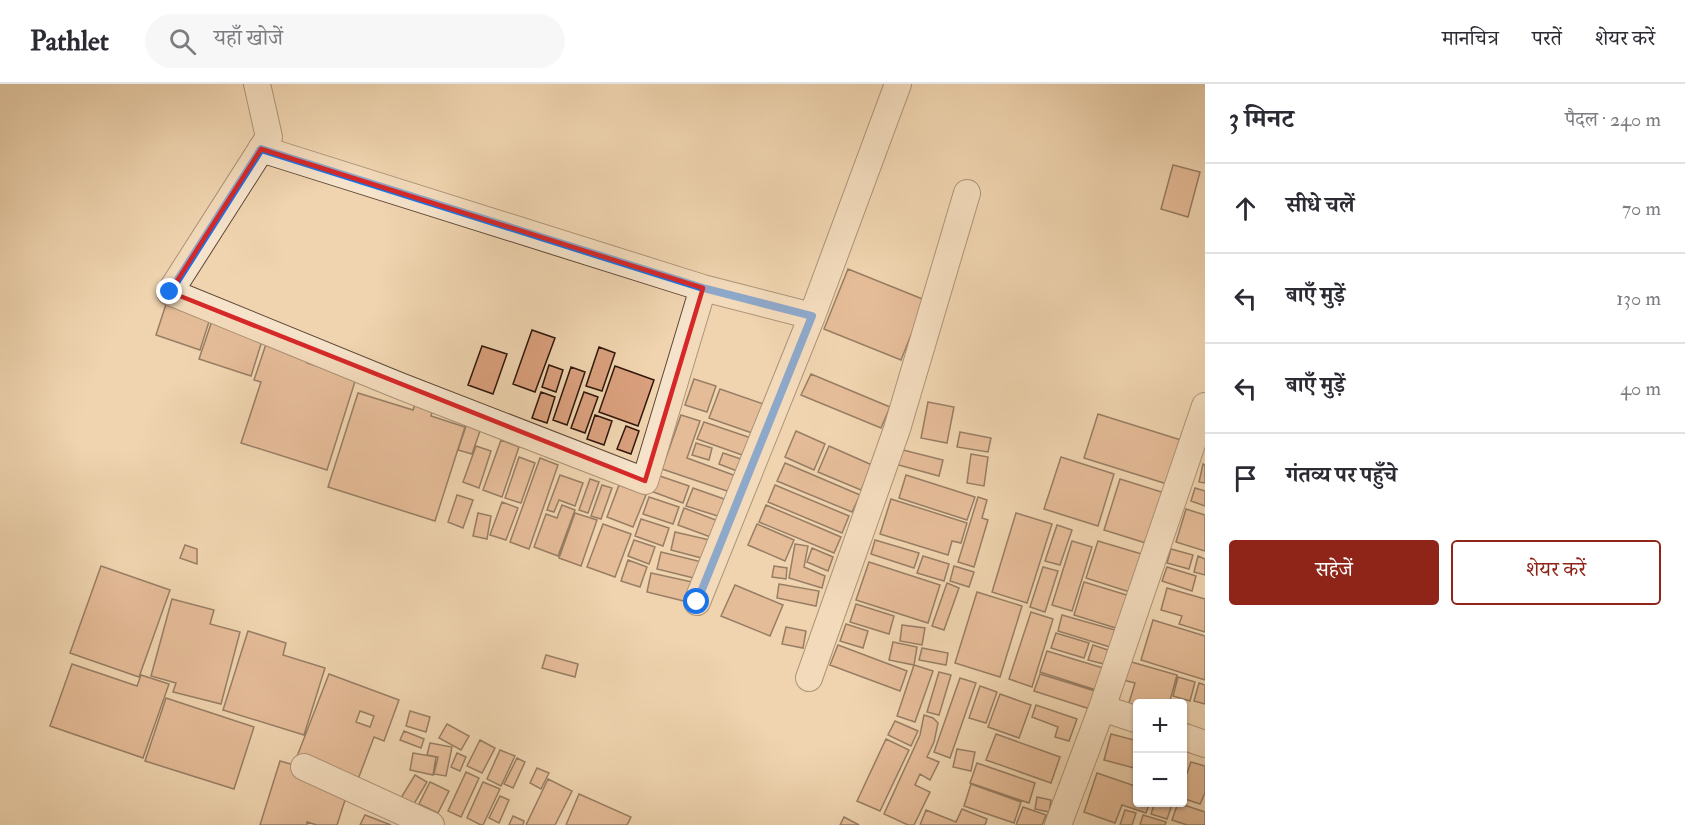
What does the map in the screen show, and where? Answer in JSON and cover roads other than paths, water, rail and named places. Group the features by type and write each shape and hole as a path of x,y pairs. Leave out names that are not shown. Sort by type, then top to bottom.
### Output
{"street":[{"path":"257,84 269,137 170,292 400,387 645,481 703,288"},
{"path":"697,602 812,316 898,84"},
{"path":"261,149 703,288 812,316"},
{"path":"809,678 897,429 967,193"},
{"path":"1058,825 1102,708 1205,406"},
{"path":"1102,708 1133,719"},
{"path":"1187,738 1205,744"},
{"path":"304,767 432,825"}]}
